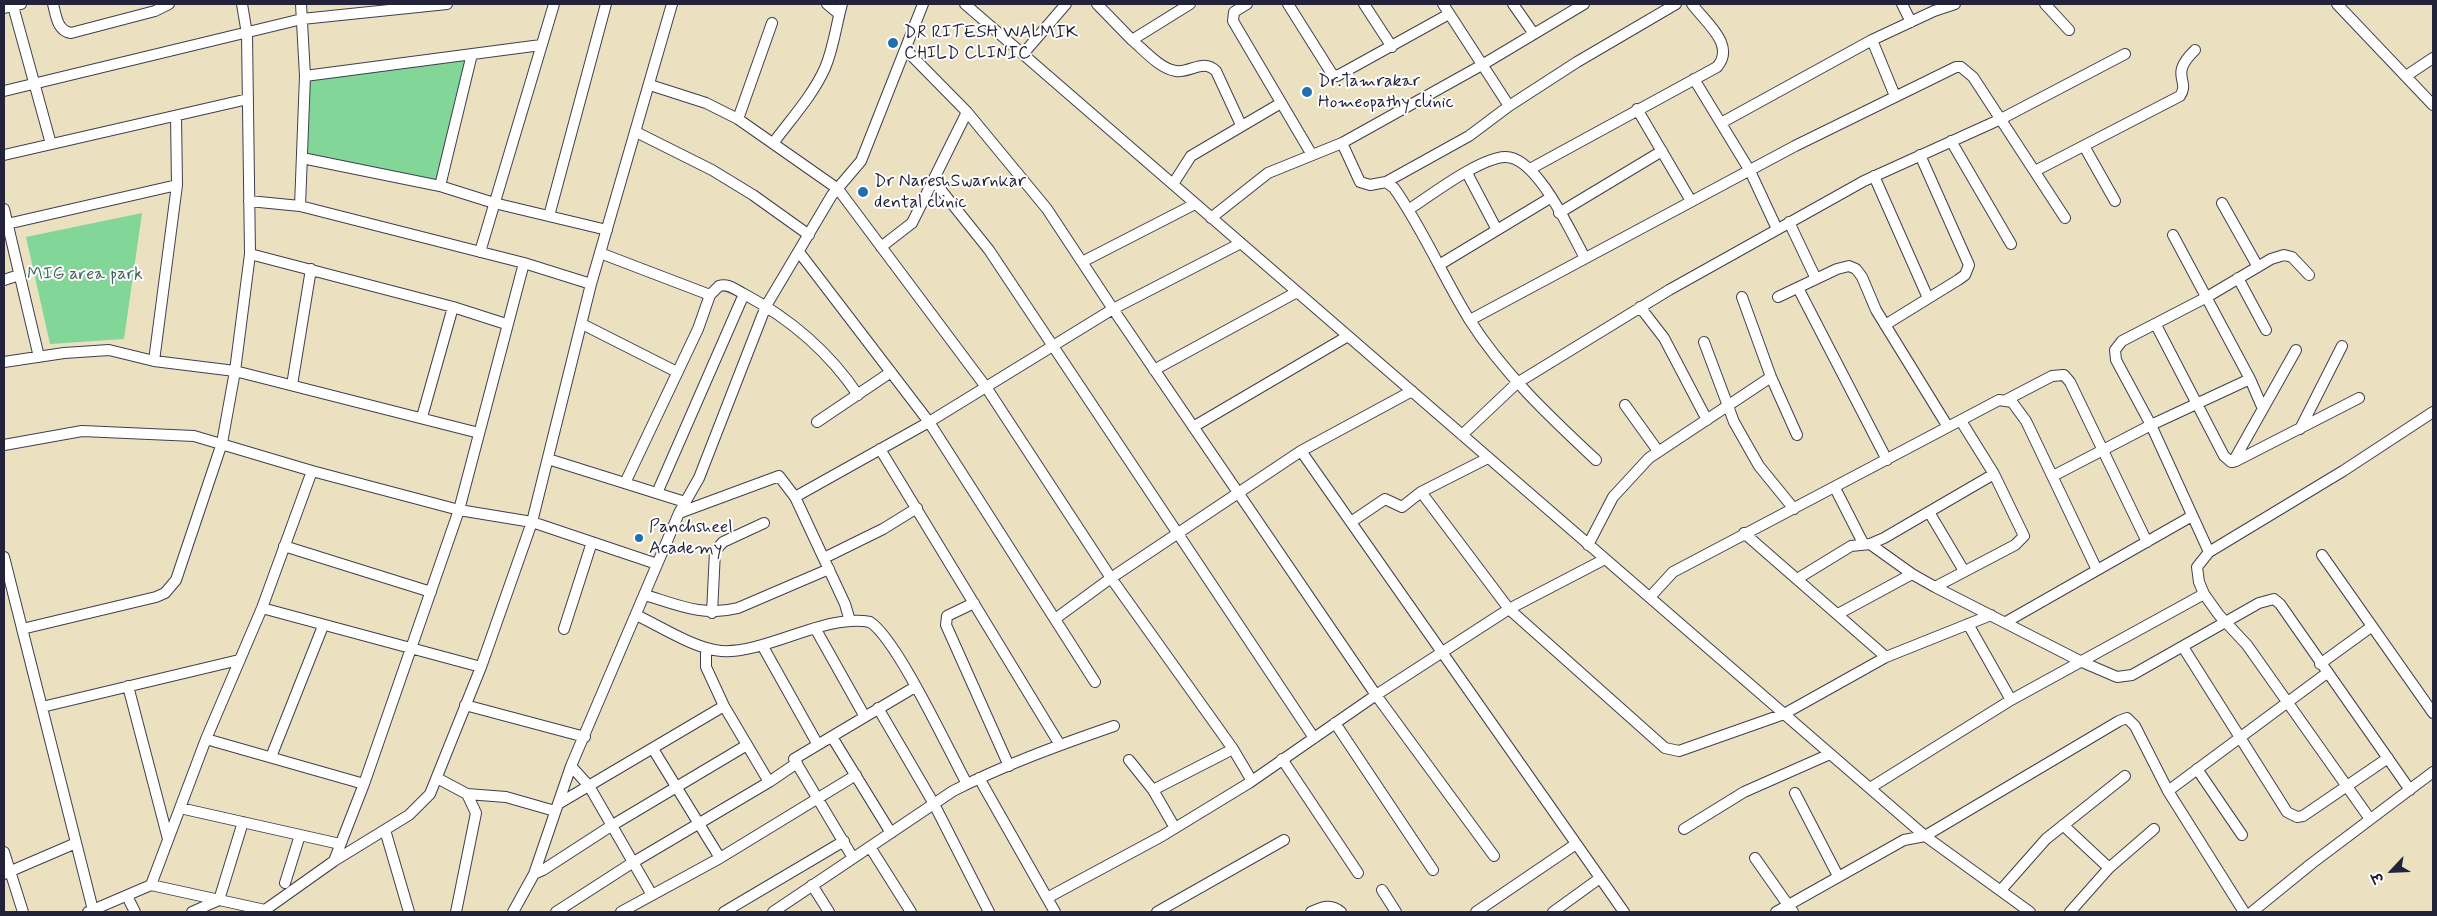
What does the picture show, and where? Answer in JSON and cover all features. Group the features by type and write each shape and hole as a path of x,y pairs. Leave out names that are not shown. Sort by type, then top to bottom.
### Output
{"street":[{"path":"54,4 60,26 64,31 70,33 155,11 169,4"},
{"path":"22,629 156,597 168,590 176,580 222,443 250,254 247,34 242,4"},
{"path":"300,206 305,76 301,4"},
{"path":"4,91 247,34 302,19 447,4"},
{"path":"480,252 554,4"},
{"path":"549,216 606,4"},
{"path":"4,557 92,911 151,886 265,911 334,861 420,806 430,794 481,667 532,522 591,284 672,4"},
{"path":"774,142 808,96 825,68 836,33 840,9 827,4"},
{"path":"513,912 534,874 571,766 679,513 699,478 766,306 838,189 861,161 924,4"},
{"path":"965,4 1925,836 2030,912"},
{"path":"1023,54 1066,4"},
{"path":"1097,4 1132,40 1170,69 1186,70 1203,65 1211,66 1216,71 1241,125"},
{"path":"1132,40 1190,4"},
{"path":"1248,4 1234,12 1233,21 1312,156"},
{"path":"1288,4 1335,75 1346,73 1449,14"},
{"path":"1364,4 1392,46"},
{"path":"1443,4 1509,106"},
{"path":"1513,4 1534,34"},
{"path":"1342,143 1360,182 1370,186 1386,182 1469,136 1509,106 1676,4"},
{"path":"1530,169 1717,67 1724,55 1721,40 1692,4"},
{"path":"1902,4 1911,22"},
{"path":"1721,123 1872,40 1955,4"},
{"path":"2045,4 2069,30"},
{"path":"2337,4 2433,105"},
{"path":"1212,218 1268,173 1342,143 1482,65 1578,5"},
{"path":"13,6 51,144"},
{"path":"738,119 772,23"},
{"path":"1872,40 1895,96"},
{"path":"305,76 541,45"},
{"path":"906,50 967,112 1047,209 1113,310 1376,695 1494,856"},
{"path":"2035,171 2180,96 2183,89 2180,73 2182,63 2195,50"},
{"path":"440,186 472,54"},
{"path":"1462,435 1517,383 1640,307 1874,176 2001,119 2125,54"},
{"path":"2406,76 2433,58"},
{"path":"1470,320 1691,202 1949,68 1961,67 1973,77 2065,218"},
{"path":"1694,79 1750,171 1778,229"},
{"path":"650,85 706,103 738,119 774,142 838,189 986,387 1111,578 1230,751 1247,783"},
{"path":"4,155 248,99"},
{"path":"1173,184 1191,156 1281,103"},
{"path":"1637,109 1691,202"},
{"path":"881,247 912,223 967,112"},
{"path":"154,361 177,185 176,116"},
{"path":"636,132 712,170 753,195 809,235"},
{"path":"1951,141 2011,244"},
{"path":"2084,146 2116,201"},
{"path":"1559,213 1662,151"},
{"path":"1885,325 1958,280 1965,274 1969,265 1920,155"},
{"path":"1408,210 1478,166 1505,157 1515,159 1530,169 1550,198 1585,258"},
{"path":"302,158 440,186 494,203 607,230"},
{"path":"1467,173 1497,230"},
{"path":"1874,176 1928,298"},
{"path":"933,180 989,250 1314,738"},
{"path":"1386,182 1394,188 1408,210 1470,320 1517,383 1596,460"},
{"path":"7,224 177,185"},
{"path":"1439,265 1550,198"},
{"path":"249,201 300,206 480,252 591,284"},
{"path":"2222,203 2258,267"},
{"path":"1082,262 1195,204"},
{"path":"4,209 39,357"},
{"path":"1789,222 1816,279"},
{"path":"2174,235 2250,379 2263,409"},
{"path":"795,497 929,422 1113,310 1241,243"},
{"path":"799,252 929,422 1095,682"},
{"path":"600,253 710,295"},
{"path":"250,254 453,307 506,324"},
{"path":"2208,552 2151,425 2115,354 2118,345 2122,341 2156,325 2278,256 2292,257 2300,263 2309,275"},
{"path":"334,861 364,784 459,510 506,324 524,264"},
{"path":"1778,297 1845,266 1853,267 1862,276 1885,325 1948,428"},
{"path":"292,385 310,269"},
{"path":"4,280 19,276"},
{"path":"2238,278 2266,330"},
{"path":"625,483 698,329 710,295 716,287 723,284 766,306 814,343 846,378 858,395"},
{"path":"1798,288 1887,460"},
{"path":"1154,370 1297,292"},
{"path":"657,493 744,294"},
{"path":"1742,297 1771,377 1798,435"},
{"path":"422,417 453,307"},
{"path":"1640,307 1664,338 1707,420"},
{"path":"582,324 677,372"},
{"path":"2156,325 2224,456 2233,462"},
{"path":"1193,427 1348,336"},
{"path":"1704,342 1727,408 1759,466 1794,508"},
{"path":"2300,429 2342,346"},
{"path":"4,362 109,350 154,361 234,371 422,417 479,433"},
{"path":"2233,462 2296,350"},
{"path":"818,422 891,372"},
{"path":"1650,597 1673,572 1744,533 1835,488 1991,404 2006,400 2058,374 2064,375 2070,382 2146,542"},
{"path":"1588,545 1614,497 1638,469 1658,451 1727,408 1771,377"},
{"path":"2053,476 2151,425 2250,379"},
{"path":"1055,619 1111,578 1301,451 1412,392"},
{"path":"2233,462 2359,398"},
{"path":"2006,400 2019,409 2097,570"},
{"path":"1625,405 1658,451"},
{"path":"2370,820 2247,645 2204,594 2197,574 2200,561 2208,552 2335,476 2433,412"},
{"path":"1935,587 2020,541 2024,536 1994,474 1961,421"},
{"path":"4,445 82,431 194,436 312,471 459,510 532,522 657,564"},
{"path":"880,449 1060,745"},
{"path":"1301,451 1443,651 1624,912"},
{"path":"1351,522 1382,500 1389,500 1400,507 1421,492 1488,458"},
{"path":"548,459 686,502"},
{"path":"151,886 206,739 262,608 312,471"},
{"path":"1797,579 1851,546 1866,544 1929,512 1994,474"},
{"path":"679,513 779,476 795,497 845,604 850,622"},
{"path":"1835,488 1866,544 1935,587 2082,662 2112,675 2127,678 2266,600 2274,599 2280,604 2320,664 2410,790"},
{"path":"1421,492 1509,609 1665,748 1679,751 1784,714 1886,657 1991,615"},
{"path":"824,558 876,533 917,508"},
{"path":"1929,512 1964,572"},
{"path":"2006,622 2192,516"},
{"path":"712,613 715,551 722,542 764,523"},
{"path":"1744,533 1886,657"},
{"path":"564,629 592,542"},
{"path":"284,546 431,592"},
{"path":"2322,555 2433,714"},
{"path":"1047,898 1175,828 1247,783 1376,695 1509,609 1605,559"},
{"path":"645,595 698,611 712,613 738,608 829,569"},
{"path":"1838,614 1912,574"},
{"path":"1870,788 2011,700 2204,594"},
{"path":"973,600 947,616 946,625 1010,766"},
{"path":"262,608 322,626 481,667"},
{"path":"636,615 706,648 722,651 762,645 815,628 850,622 864,620 875,625 883,634 916,687 967,784"},
{"path":"1968,624 2011,700"},
{"path":"271,757 322,626"},
{"path":"2320,664 2371,627"},
{"path":"815,628 865,717"},
{"path":"762,645 818,745"},
{"path":"2182,647 2287,812 2292,816 2303,816 2388,758"},
{"path":"706,648 706,667 724,706 769,782"},
{"path":"42,708 239,660"},
{"path":"2168,791 2286,702 2327,674"},
{"path":"128,686 168,839"},
{"path":"854,858 794,759 916,687"},
{"path":"465,705 585,737"},
{"path":"437,778 467,794 506,797 556,808 589,786 724,706"},
{"path":"878,708 934,804 989,912"},
{"path":"1776,912 1791,909 1838,876 1885,853 1904,840 1925,836 2124,719 2129,719 2135,726 2168,791 2244,912"},
{"path":"1335,723 1433,870"},
{"path":"773,912 785,909 812,885 967,784 1060,745 1114,726"},
{"path":"832,737 891,832"},
{"path":"206,739 364,784"},
{"path":"534,874 747,745"},
{"path":"654,749 720,858"},
{"path":"1153,790 1230,751"},
{"path":"1684,829 1744,792 1830,754"},
{"path":"1282,758 1358,873"},
{"path":"1129,760 1153,790 1175,828"},
{"path":"556,912 632,863 769,782 797,763"},
{"path":"571,766 589,786 652,895"},
{"path":"2197,769 2242,836"},
{"path":"2252,912 2433,772"},
{"path":"621,912 720,858 856,775"},
{"path":"2001,890 2046,839 2125,776"},
{"path":"980,778 1055,912"},
{"path":"1795,793 1838,876"},
{"path":"456,912 476,812 467,794"},
{"path":"180,808 340,844"},
{"path":"192,912 219,900 243,822"},
{"path":"2063,825 2109,868"},
{"path":"2070,912 2109,868 2154,829"},
{"path":"385,830 409,912"},
{"path":"285,883 300,835"},
{"path":"1158,912 1284,840"},
{"path":"724,912 844,841"},
{"path":"7,873 76,843"},
{"path":"1476,912 1576,844"},
{"path":"870,847 911,912"},
{"path":"4,852 7,873 23,912"},
{"path":"1755,858 1791,909"},
{"path":"1554,912 1600,878"},
{"path":"812,885 829,912"},
{"path":"1382,890 1396,912"},
{"path":"127,896 135,912"},
{"path":"1311,912 1333,906 1341,912"}],"green space":[{"path":"472,54 440,186 302,158 305,76"},
{"name":"MIG area park","path":"142,213 124,339 50,344 26,237"}],"place":[{"name":"DR RITESH WALMIK CHILD CLINIC","path":"893,43"},
{"name":"Dr.Tamrakar Homeopathy clinic","path":"1307,92"},
{"name":"Dr NareshSwarnkar dental clinic","path":"863,192"},
{"name":"Panchsheel Academy","path":"639,538"}]}
